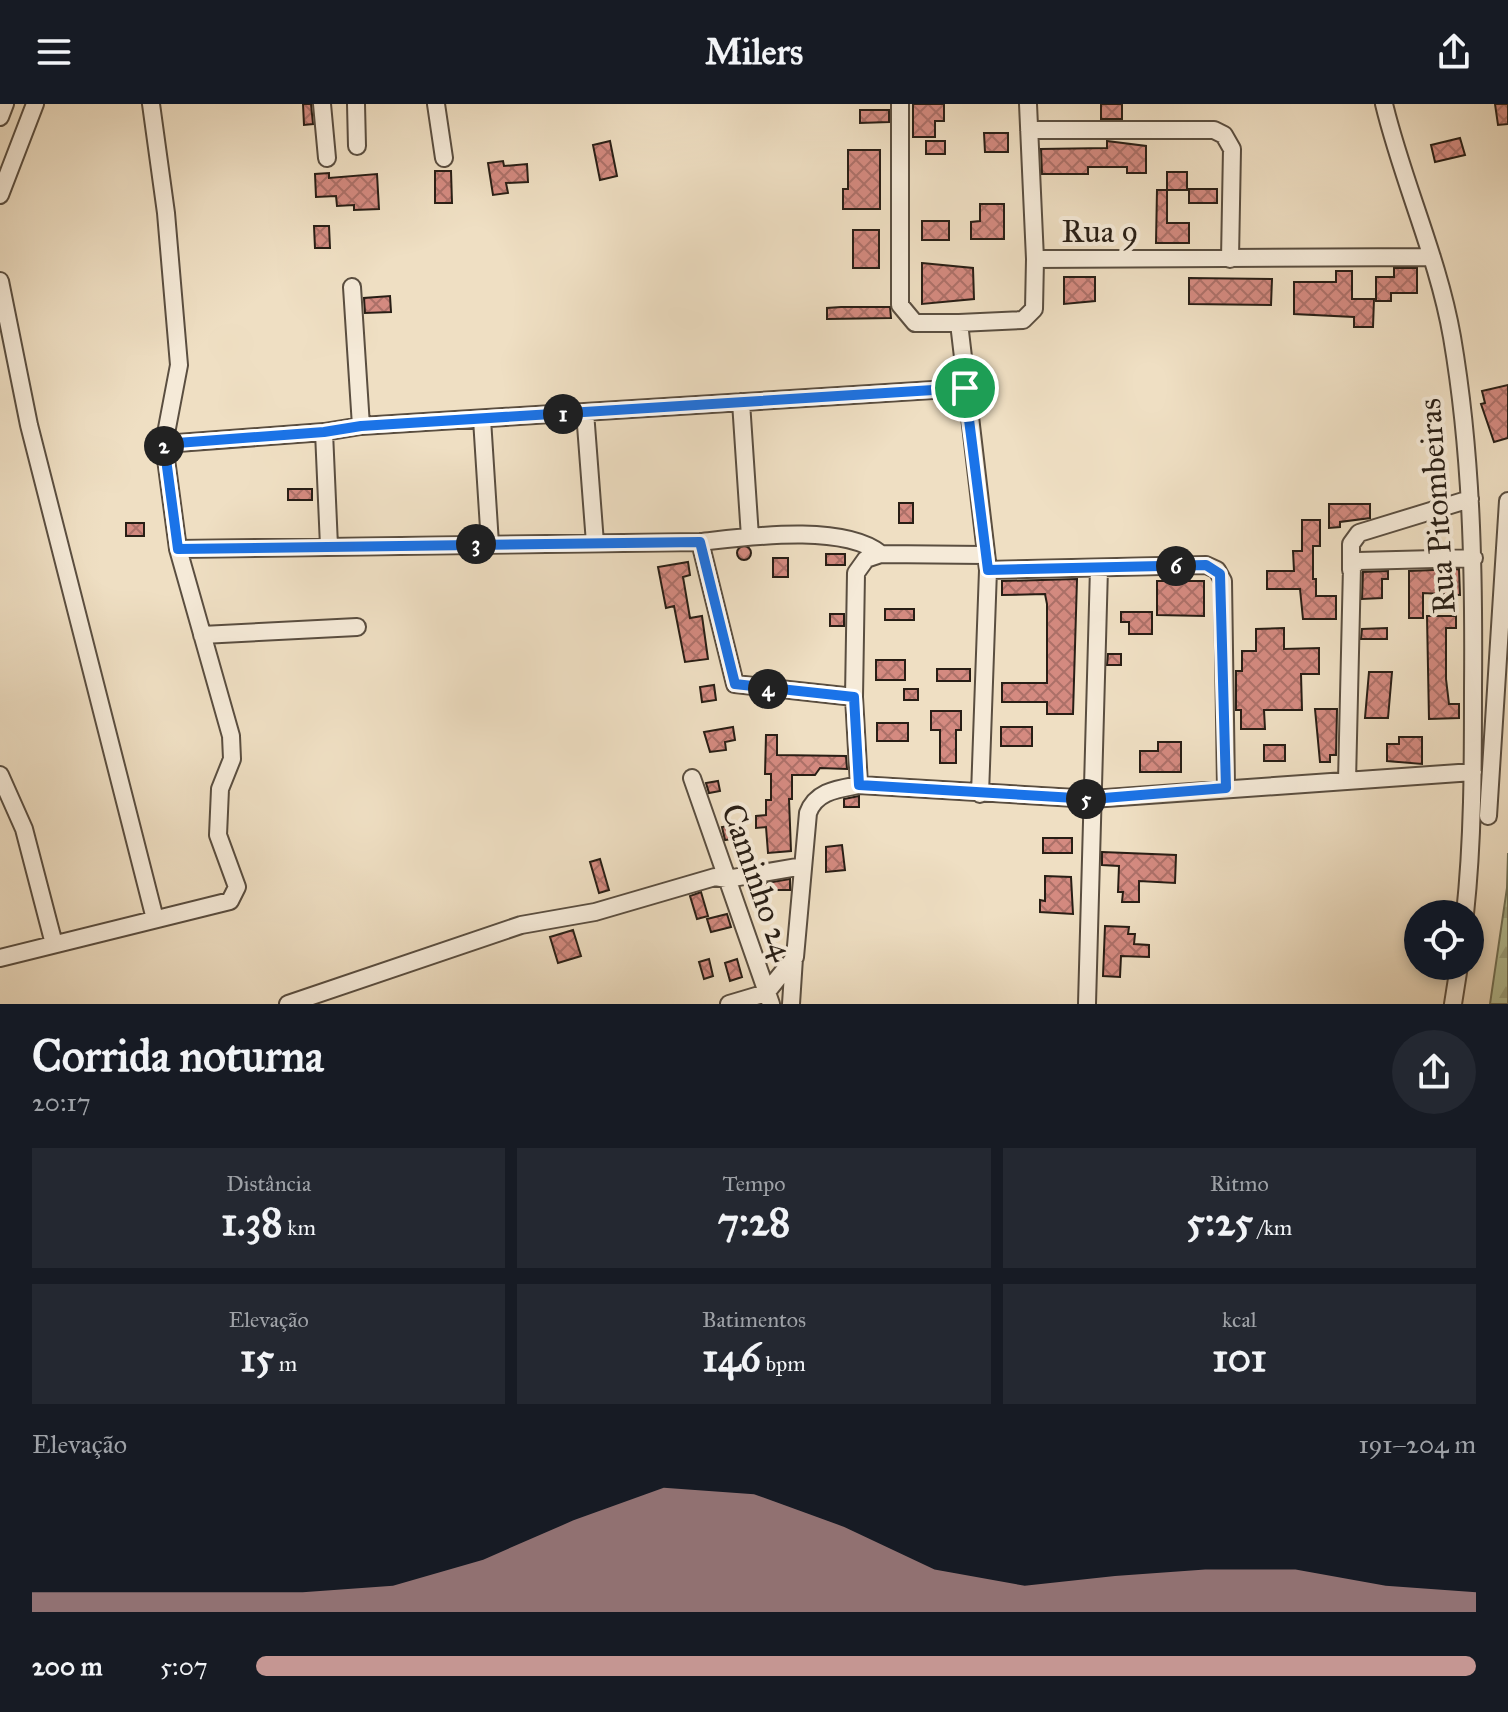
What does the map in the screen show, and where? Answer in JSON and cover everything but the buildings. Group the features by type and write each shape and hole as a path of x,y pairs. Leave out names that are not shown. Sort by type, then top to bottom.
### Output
{"street":[{"path":"0,117 5,104"},
{"path":"0,195 35,104"},
{"path":"0,958 230,901 237,887 218,835 220,789 232,759 231,736 178,549 164,444 179,365 166,213 151,104"},
{"path":"322,104 327,158"},
{"path":"356,104 357,146"},
{"path":"436,104 444,158"},
{"path":"900,104 900,305 915,323 959,323 987,562 980,794"},
{"path":"1028,104 1035,259"},
{"name":"Rua Pitombeiras","path":"1384,104 1400,169 1432,257 1452,336 1470,499 1474,558 1473,772 1466,900"},
{"path":"1029,130 1214,130 1224,135 1232,149 1230,259"},
{"name":"Rua 9","path":"959,323 1023,320 1031,316 1034,309 1035,259 1432,257"},
{"path":"0,281 29,425 155,919"},
{"path":"352,287 361,426"},
{"path":"164,444 324,432 361,426 965,388"},
{"path":"741,402 750,537"},
{"path":"585,412 595,543"},
{"path":"482,419 490,544"},
{"path":"324,432 329,546"},
{"path":"1347,781 1351,544 1359,533 1470,499"},
{"path":"1488,816 1508,501"},
{"path":"178,549 700,542 750,537 834,537 855,541 881,554 987,562 1099,568 1206,565 1220,574 1226,788"},
{"path":"855,541 854,697 859,785"},
{"path":"700,542 735,684 854,697"},
{"path":"856,573 866,559 881,554"},
{"path":"1351,570 1358,561 1474,558"},
{"path":"1087,1004 1099,568"},
{"path":"202,635 357,627"},
{"path":"791,1004 811,805 826,793 859,785 1092,799 1473,772"},
{"path":"0,775 4,801 24,829 54,944"},
{"name":"Caminho 24","path":"692,778 768,998"},
{"path":"288,1004 521,925 595,912 715,877 727,879 803,866"},
{"path":"729,1004 768,998 795,957"},
{"path":"1453,1004 1457,980"}],"green space":[{"path":"1508,853 1508,1004 1490,1004 1507,888"}],"route":[{"path":"965,388 988,570 1206,565 1220,574 1223,581 1226,788 1092,799 859,785 854,697 735,684 700,542 178,549 164,444 248,439 361,426 965,388"}]}
